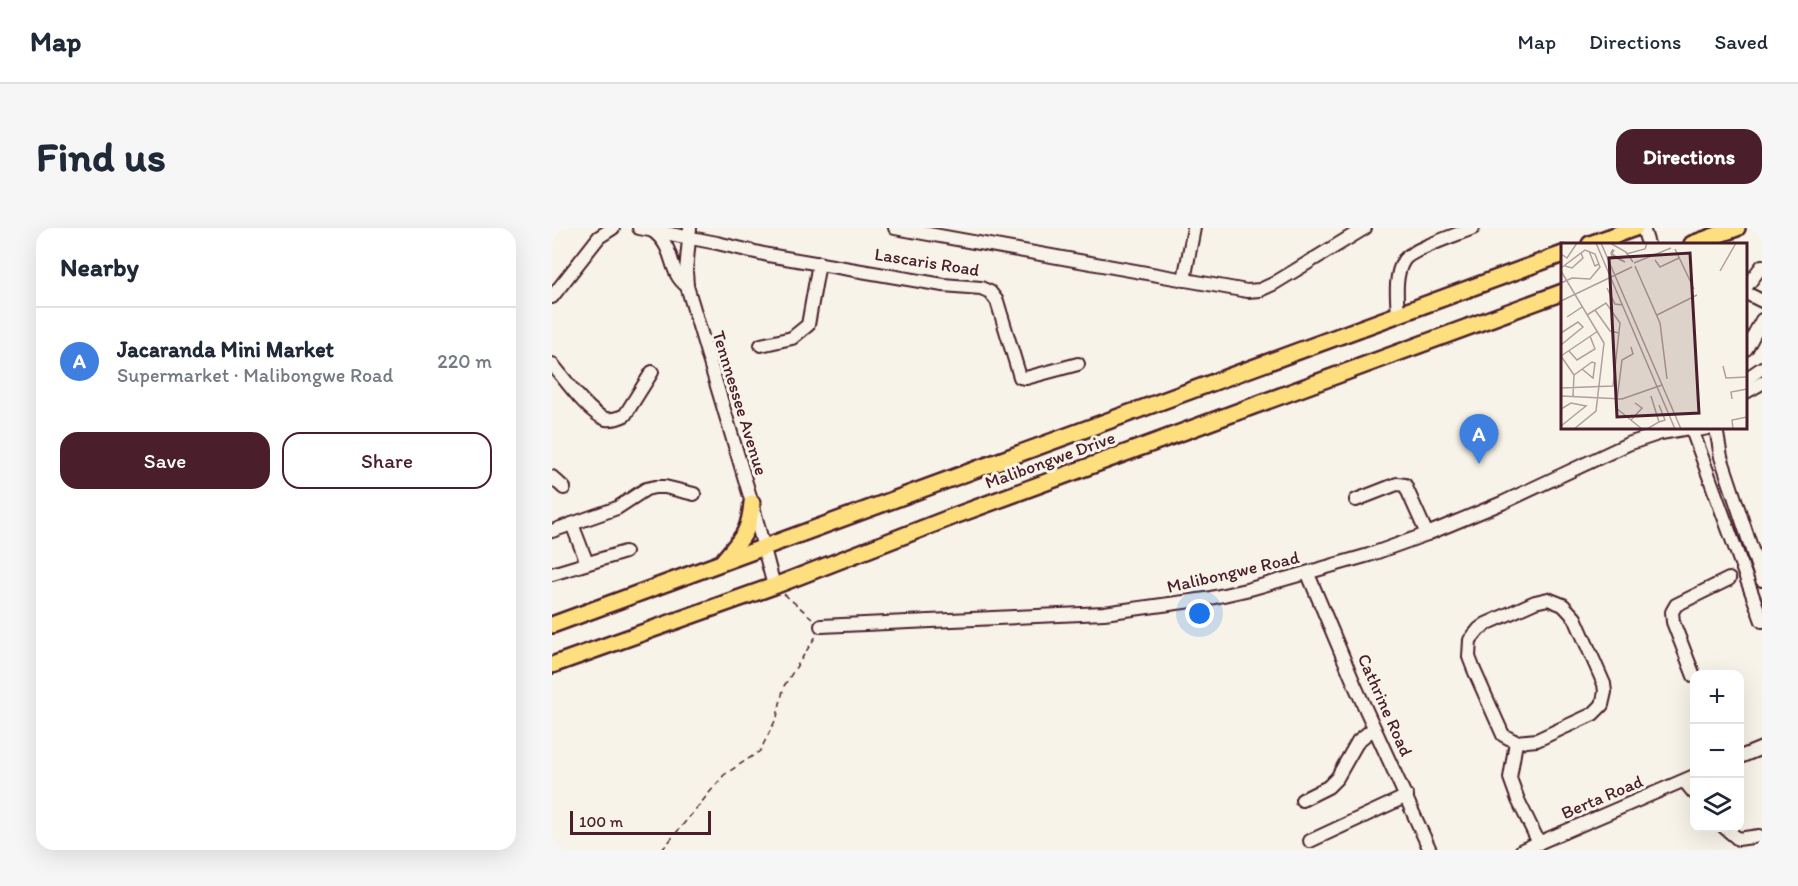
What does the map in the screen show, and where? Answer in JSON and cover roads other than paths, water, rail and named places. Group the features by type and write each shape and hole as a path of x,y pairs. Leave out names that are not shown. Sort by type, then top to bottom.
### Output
{"main road":[{"path":"1585,243 1599,228"},
{"path":"1695,243 1737,228"},
{"path":"1593,243 1627,233"},
{"name":"Malibongwe Drive","path":"552,625 1561,255"},
{"name":"Malibongwe Drive","path":"552,665 774,586 937,523 1561,293"},
{"path":"722,564 745,536 750,523 752,503"}],"street":[{"path":"552,297 599,237 613,228"},
{"name":"Lascaris Road","path":"639,228 690,233 758,253 944,285 985,289 997,301 1020,377 1026,378 1078,364"},
{"path":"895,228 1235,290 1260,290 1273,284 1365,228"},
{"path":"1184,280 1194,228"},
{"path":"1398,315 1398,276 1406,257 1473,228"},
{"path":"1643,228 1648,243"},
{"path":"653,231 665,241 675,272 687,286"},
{"name":"Tennnessee Avenue","path":"690,233 687,286 765,547 774,586"},
{"path":"761,345 792,338 808,325 819,263"},
{"path":"1747,286 1760,273"},
{"path":"1747,293 1762,301"},
{"path":"1747,347 1762,320"},
{"path":"552,364 596,414 608,419 625,415 652,372"},
{"path":"1747,378 1762,368"},
{"path":"1747,391 1762,383"},
{"name":"Malibongwe Road","path":"1628,444 1649,429"},
{"name":"Malibongwe Road","path":"821,626 1104,613 1206,599 1308,574 1427,534 1502,503 1628,444 1685,429"},
{"path":"1690,429 1762,621"},
{"path":"1716,429 1721,457 1761,572 1756,578 1762,604"},
{"path":"552,477 564,488"},
{"path":"1356,500 1390,486 1405,485 1427,534"},
{"path":"552,531 617,508 646,489 665,487 694,494"},
{"path":"572,524 587,563"},
{"path":"1748,540 1762,552"},
{"path":"552,574 625,552"},
{"name":"Cathrine Road","path":"1308,574 1374,728 1430,850"},
{"path":"1693,670 1673,622 1672,612 1676,605 1729,579"},
{"path":"1548,599 1563,605 1575,618 1604,684 1604,699 1598,710 1580,722 1538,740 1516,742 1503,735 1469,657 1470,640 1486,624 1534,602 1548,599"},
{"path":"1302,800 1321,791 1337,778 1358,741 1374,728"},
{"path":"1516,742 1510,778 1539,843"},
{"path":"1744,755 1762,748"},
{"name":"Berta Road","path":"1522,850 1689,779"},
{"path":"1310,841 1407,796"},
{"path":"1730,832 1738,839 1759,836"}],"place":[{"name":"Jacaranda Mini Market","path":"1479,464"}]}
